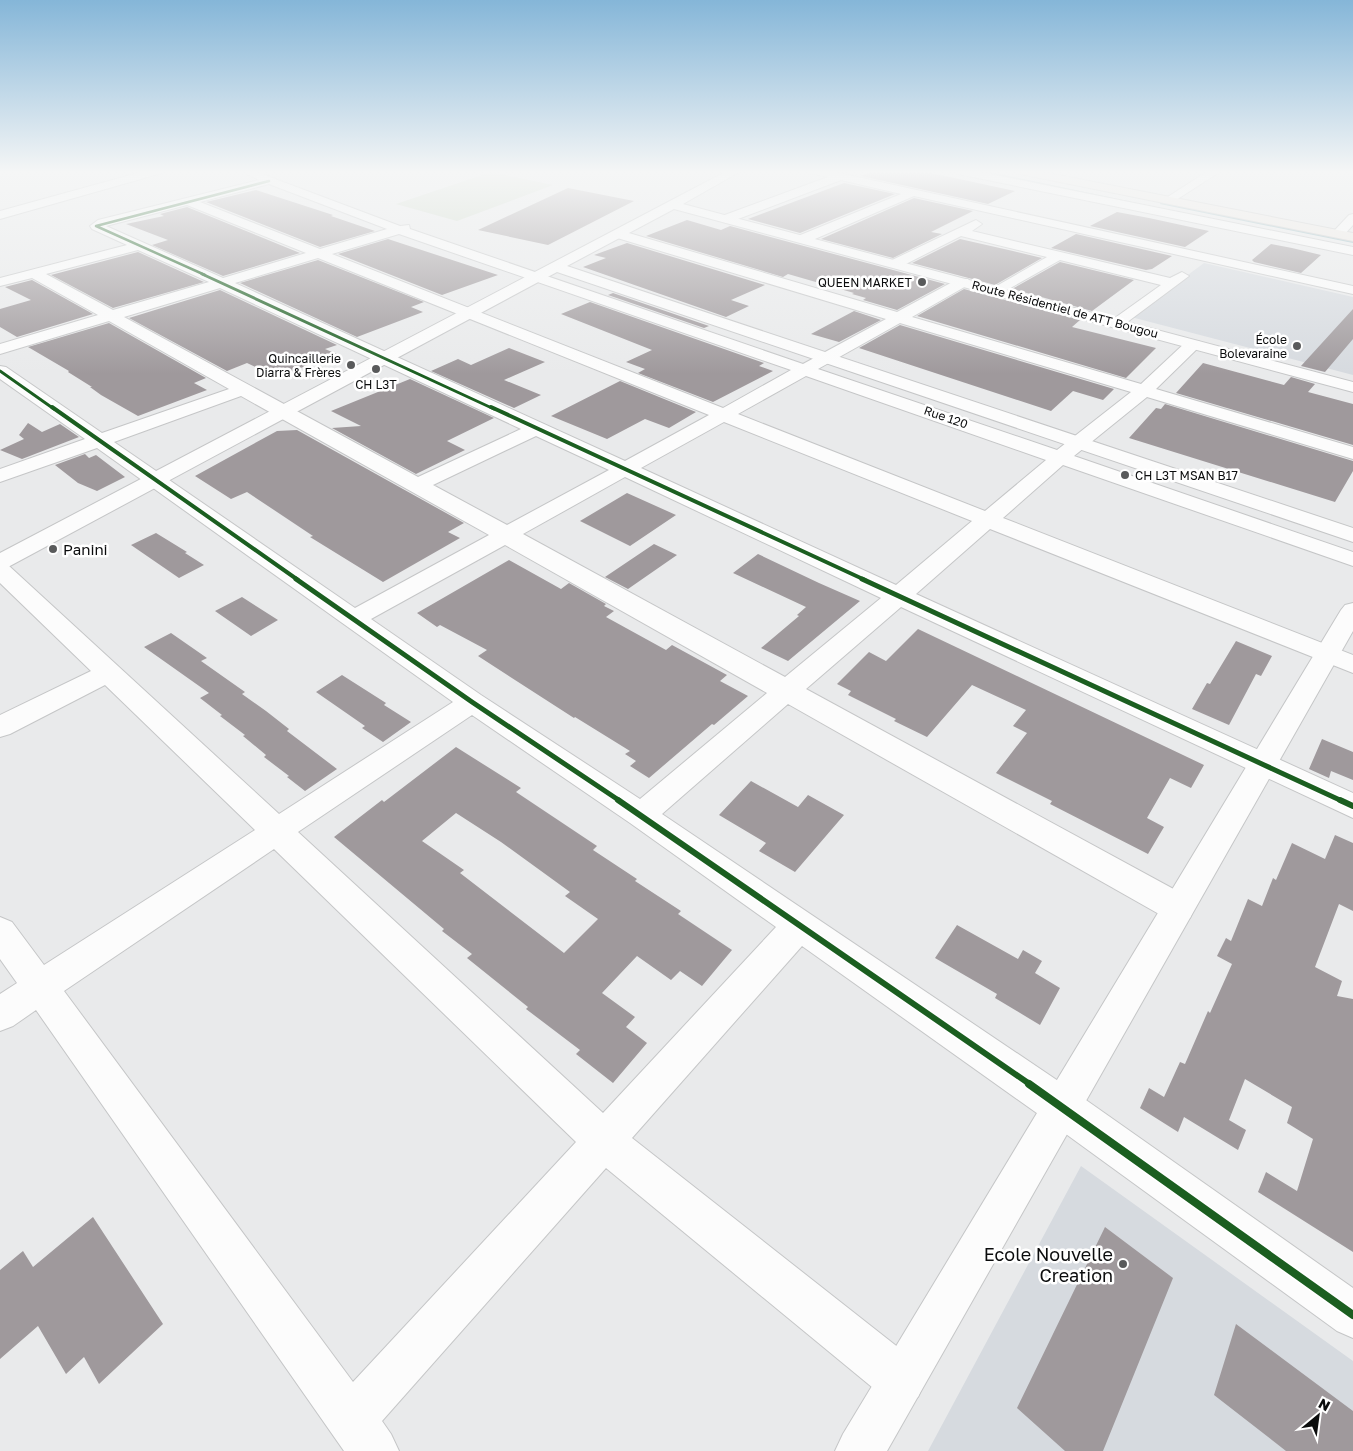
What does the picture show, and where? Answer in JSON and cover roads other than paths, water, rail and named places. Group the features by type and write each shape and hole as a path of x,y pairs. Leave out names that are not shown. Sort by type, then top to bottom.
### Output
{"street":[{"path":"125,239 1353,806"},
{"path":"280,239 1340,660"},
{"path":"0,349 370,239"},
{"name":"Rue 120","path":"426,239 539,276 1353,559"},
{"path":"0,562 609,239"},
{"path":"634,239 1353,454"},
{"name":"Route Résidentiel de ATT Bougou","path":"803,239 1353,386"},
{"path":"895,264 946,239"},
{"path":"987,239 1172,283"},
{"path":"1120,239 1353,290"},
{"path":"1287,239 1353,252"},
{"path":"0,282 140,245"},
{"path":"998,291 1058,256"},
{"path":"1117,323 1206,258"},
{"path":"557,267 1353,535"},
{"path":"34,273 1178,908"},
{"path":"354,619 963,282"},
{"path":"641,815 1061,457 1144,391 1193,344"},
{"path":"7,383 101,442 472,702 641,815 800,925 1062,1107 1353,1315"},
{"path":"0,476 101,442 244,389"},
{"path":"418,486 537,428"},
{"path":"0,570 604,1141 901,1380"},
{"path":"860,1451 1262,764 1340,660 1353,610"},
{"path":"0,727 109,672"},
{"path":"0,1014 472,702"},
{"path":"0,932 362,1435 604,1141 800,925"}],"waterway":[{"path":"1337,239 1353,242"}],"place":[{"name":"QUEEN MARKET","path":"922,282"},
{"name":"École Bolevaraine","path":"1297,346"},
{"name":"Quincaillerie Diarra & Frères","path":"351,365"},
{"name":"CH L3T","path":"376,369"},
{"name":"CH L3T MSAN B17","path":"1125,475"},
{"name":"Panini","path":"53,549"},
{"name":"Ecole Nouvelle Creation","path":"1123,1264"}]}
